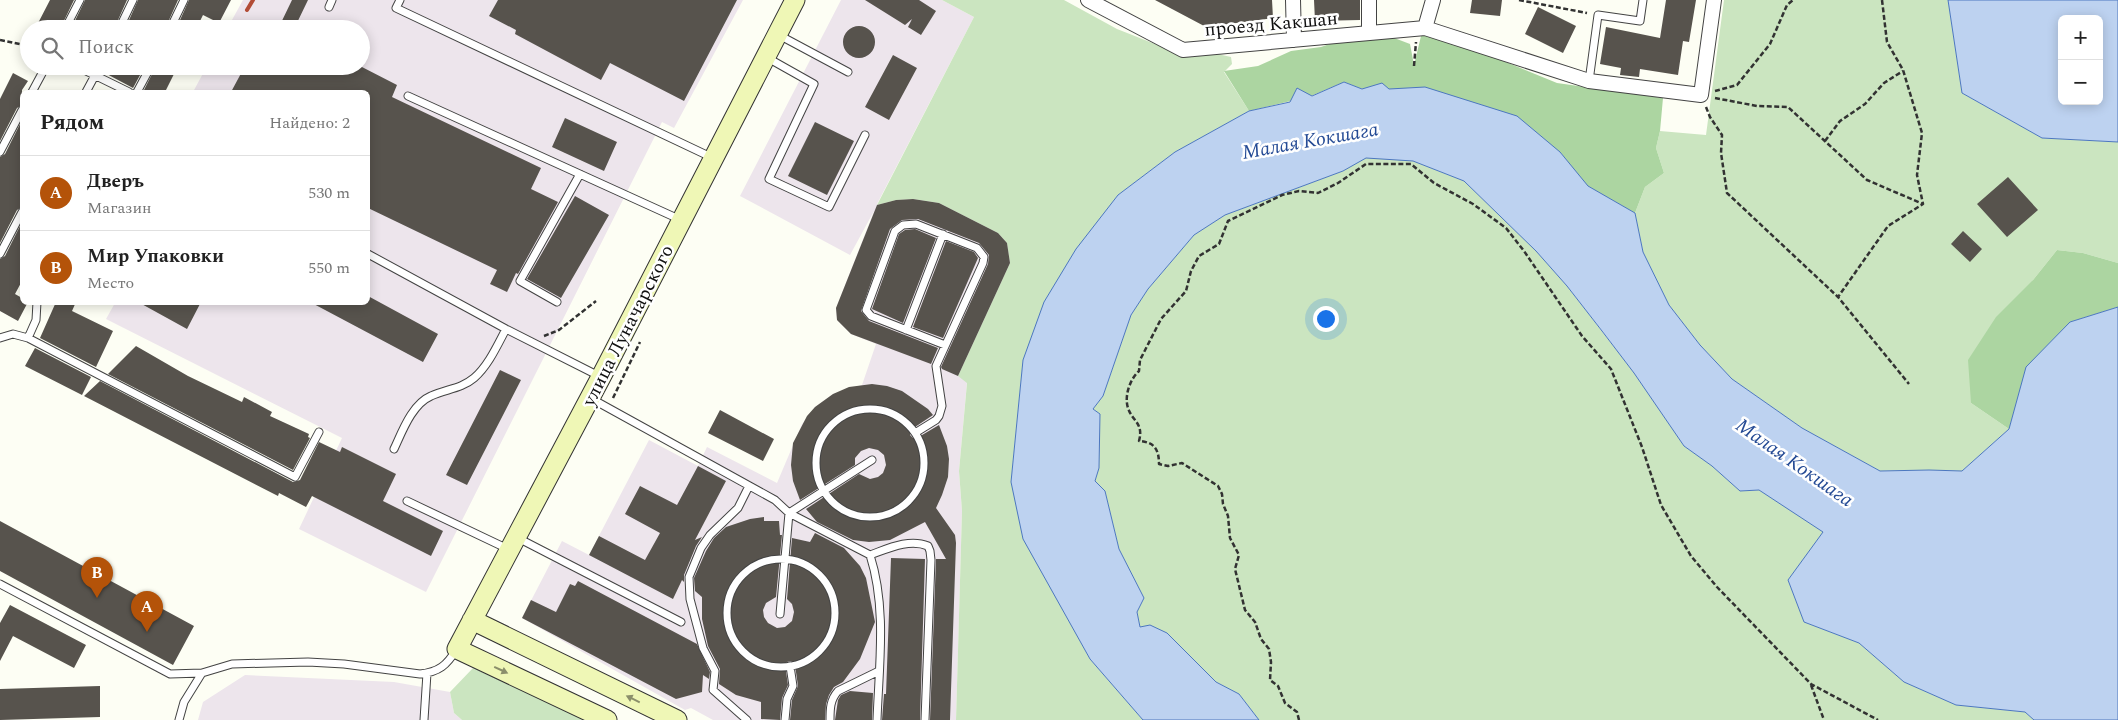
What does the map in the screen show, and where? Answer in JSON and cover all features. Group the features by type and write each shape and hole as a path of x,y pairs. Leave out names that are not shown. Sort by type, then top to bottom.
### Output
{"main road":[{"name":"улица Луначарского","path":"457,649 795,0"},
{"path":"472,620 677,720"},
{"path":"457,649 606,720"}],"street":[{"name":"проезд Какшан","path":"1088,0 1183,50 1422,28 1588,81 1701,95"},
{"path":"1293,0 1294,40"},
{"path":"1369,0 1369,33"},
{"path":"1422,28 1433,0"},
{"path":"1701,95 1714,0"}],"lane":[{"path":"70,20 80,0"},
{"path":"123,20 133,0"},
{"path":"174,20 184,0"},
{"path":"400,0 396,8 713,158"},
{"path":"1588,81 1598,15 1640,21 1643,0"},
{"path":"777,34 848,72"},
{"path":"766,57 814,84 769,178 829,207 865,134"},
{"path":"33,90 41,75"},
{"path":"138,90 146,75"},
{"path":"87,90 95,76 125,90"},
{"path":"408,96 681,221"},
{"path":"0,152 20,114"},
{"path":"557,302 520,280 580,174"},
{"path":"0,254 20,216"},
{"path":"915,433 936,420 939,416 942,406 936,366 983,263 984,257 978,248 910,223 898,228 866,305 868,314 945,345"},
{"path":"906,330 943,234"},
{"path":"370,255 506,330 600,377"},
{"path":"28,338 36,320 37,305"},
{"path":"394,449 409,418 419,404 429,396 463,386 475,377 488,361 506,330"},
{"path":"0,338 13,334 28,338 295,477 319,432"},
{"path":"589,398 775,500 789,513 870,555 877,578 880,599 877,720"},
{"path":"874,409 890,413 904,421 915,433 922,447 924,463 922,479 914,494 904,506 889,514 874,517 858,516 843,509 830,499 824,490 816,470 817,454 822,439 831,426 844,416 858,410 874,409"},
{"path":"789,513 872,460"},
{"path":"747,720 713,690 715,671 704,648 690,599 689,577 701,548 710,535 738,508 750,486"},
{"path":"406,501 512,543 681,622"},
{"path":"780,614 789,513"},
{"path":"870,555 902,544 915,543 928,546 930,552 926,720"},
{"path":"785,559 808,567 826,583 832,598 835,614 832,630 825,644 814,656 800,664 768,666 753,660 740,650 732,636 727,621 727,605 732,589 741,576 754,566 769,560 785,559"},
{"path":"0,584 170,674 202,673 232,664 308,662 427,673 444,667 457,649"},
{"path":"785,720 785,704 793,686 790,666"},
{"path":"830,720 830,705 833,696 838,691 879,671"},
{"path":"179,720 184,702 202,673"},
{"path":"424,720 427,673"}],"path":[{"path":"1519,0 1598,15"},
{"path":"1701,95 1737,85 1770,44 1787,5 1793,0"},
{"path":"1882,0 1887,42 1903,70 1922,133 1917,175 1922,204"},
{"path":"1414,66 1422,28"},
{"path":"0,40 20,44"},
{"path":"1825,141 1840,121 1865,104 1884,83 1903,70"},
{"path":"1701,95 1757,106 1788,107 1867,180 1922,204"},
{"path":"1701,95 1710,117 1722,134 1721,153 1727,193 1838,297 1908,384"},
{"path":"1299,720 1298,712 1285,703 1278,686 1270,680 1271,662 1269,649 1261,639 1255,622 1245,610 1235,569 1239,555 1230,538 1228,516 1218,486 1182,463 1168,466 1159,464 1159,454 1155,447 1150,442 1139,441 1141,433 1135,418 1128,408 1128,390 1132,377 1139,371 1140,360 1147,342 1161,319 1186,291 1191,271 1199,256 1219,244 1228,221 1282,196 1299,191 1318,193 1338,183 1366,164 1411,164 1434,183 1473,204 1506,228 1582,336 1611,369 1662,505 1691,556 1717,587 1811,684 1878,720"},
{"path":"1838,297 1888,226 1922,204"},
{"path":"530,342 559,330 596,301"},
{"path":"1811,684 1824,720"}],"shaded area":[{"path":"243,0 743,0 674,128 662,122 426,592 299,529 342,438 106,319 114,305 370,305 370,90 194,90 202,75 370,75 370,20 232,20"},
{"path":"841,0 942,0 974,17 877,204 913,199 939,203 998,233 1007,243 1010,254 1010,263 967,382 959,471 962,511 956,720 713,720 691,708 685,710 522,618 562,541 589,555 649,440 698,466 707,447 777,483 802,424 815,407 833,394 862,385 876,344 851,334 837,320 836,308 874,211 850,255 740,196"},
{"path":"245,675 394,682 450,692 454,713 462,720 198,720 203,702"}],"green space":[{"path":"942,0 1064,0 1117,29 1188,57 1213,53 1231,57 1232,64 1224,72 1249,111 1175,152 1118,195 1098,223 1023,360 1011,482 1063,610 1090,659 1143,720 956,720 962,511 959,471 967,383 958,376 1010,263 1007,243 998,233 939,203 913,199 896,200 877,205 974,17"},
{"path":"1724,0 1948,0 1962,93 2042,138 2118,142 2118,263 2083,253 2057,250 2033,280 1971,403 2009,429 1962,471 1880,471 1802,428 1732,379 1700,345 1669,305 1643,252 1635,213 1645,187 1664,173 1656,148 1660,131 1706,135"},
{"path":"1422,32 1501,60 1557,83 1663,98 1660,131 1656,148 1664,173 1645,187 1635,213 1587,186 1560,152 1389,89 1382,84 1362,89 1344,82 1311,96 1249,111 1224,71 1258,66 1291,51 1321,47 1344,39 1389,36 1410,44 1414,65"},
{"path":"1366,157 1413,161 1464,181 1536,251 1567,286 1634,373 1684,446 1712,466 1740,491 1759,490 1824,532 1788,580 1804,622 1859,643 1904,682 1956,705 2025,712 2034,720 1259,720 1239,694 1216,682 1167,633 1140,627 1137,612 1144,598 1119,549 1105,491 1095,482 1099,467 1100,414 1093,409 1103,396 1131,315 1148,289 1194,235 1225,215 1343,171"},
{"path":"2057,250 2083,253 2118,263 2118,307 2070,322 2027,367 2009,429 1971,403 1968,360 1996,317 2033,280"},
{"path":"473,668 587,720 462,720 454,713 450,692"}],"water":[{"path":"1948,0 2118,0 2118,142 2042,138 1962,93"},
{"name":"Малая Кокшага","path":"1344,82 1362,89 1382,83 1389,89 1425,87 1517,116 1560,152 1588,186 1635,213 1643,252 1669,305 1700,345 1732,379 1802,428 1880,471 1962,471 2009,429 2026,367 2070,322 2118,307 2118,720 2034,720 2025,712 1956,705 1904,682 1859,643 1804,622 1788,580 1823,532 1759,490 1740,491 1712,466 1684,446 1634,373 1567,286 1536,251 1464,181 1413,161 1366,158 1343,171 1225,215 1194,235 1148,289 1131,315 1103,396 1093,409 1100,414 1099,468 1095,481 1105,491 1119,549 1144,598 1137,612 1140,627 1150,625 1167,633 1216,682 1239,694 1259,720 1143,720 1090,659 1023,539 1011,482 1023,360 1044,302 1076,249 1118,195 1175,152 1249,111 1290,102 1297,88 1312,96"}],"building":[{"path":"50,0 74,0 64,20 40,20"},
{"path":"85,0 127,0 118,20 75,20"},
{"path":"138,0 178,0 169,20 129,20"},
{"path":"189,0 231,0 221,20 213,20 203,15 200,20 180,20"},
{"path":"292,0 308,0 298,20 282,20"},
{"path":"498,0 737,0 684,101 610,63 601,80 515,34 516,30 489,16"},
{"path":"865,0 919,0 936,11 921,35 908,27 912,19 905,25"},
{"path":"1155,0 1272,0 1273,18 1206,27"},
{"path":"1314,0 1360,0 1360,20 1315,21"},
{"path":"1472,0 1502,0 1500,16 1470,13"},
{"path":"1666,0 1696,0 1689,42 1683,41 1678,75 1640,69 1639,77 1620,75 1621,68 1600,64 1606,27 1660,38"},
{"path":"1538,7 1576,26 1563,53 1525,34"},
{"path":"859,26 865,27 870,31 874,36 874,48 870,53 865,57 859,58 853,57 848,53 844,48 843,42 844,36 848,31 853,27"},
{"path":"893,55 917,68 889,120 865,107"},
{"path":"370,71 397,85 392,97 541,168 531,189 558,202 518,274 516,273 507,292 490,284 497,270 370,209 370,90 232,90 240,75 370,75"},
{"path":"13,73 28,81 20,90 20,106 17,108 0,141 0,99"},
{"path":"109,75 140,75 133,88"},
{"path":"152,75 174,75 166,90 144,90"},
{"path":"565,118 617,142 604,171 552,147"},
{"path":"815,122 854,141 827,195 788,176"},
{"path":"20,124 20,208 17,210 0,243 0,157 5,154"},
{"path":"2008,177 2038,210 2007,237 1977,204"},
{"path":"575,196 609,215 561,298 527,279"},
{"path":"913,199 939,203 998,233 1007,243 1010,263 958,376 941,367 988,264 989,255 979,243 918,219 902,220 890,229 861,311 869,321 938,348 931,364 851,334 837,320 836,308 877,205 896,200"},
{"path":"20,226 20,285 15,294 20,297 20,305 26,305 18,321 0,311 0,259 5,256"},
{"path":"915,229 936,238 903,323 872,309 899,234 905,230"},
{"path":"1963,231 1982,249 1970,262 1951,244"},
{"path":"946,241 974,252 978,258 943,338 913,327"},
{"path":"370,297 438,334 423,362 316,305 370,305"},
{"path":"55,305 75,305 72,311 113,331 96,367 40,338"},
{"path":"143,305 199,305 187,329"},
{"path":"136,346 188,376 242,402 244,397 272,412 270,416 309,434 308,437 310,438 293,470 108,374"},
{"path":"35,348 91,377 82,395 25,366"},
{"path":"500,370 521,380 467,485 446,475"},
{"path":"100,381 293,482 300,480 319,442 340,452 342,447 396,474 383,501 443,531 431,556 312,496 306,507 279,493 278,496 84,396"},
{"path":"872,384 902,391 928,409 933,415 912,429 910,435 913,438 917,438 939,425 947,446 949,459 948,477 936,508 955,535 956,543 950,720 930,720 936,559 946,559 925,522 890,540 869,542 853,540 817,522 806,509 859,474 870,479 878,477 883,473 886,465 884,455 878,450 869,448 861,451 855,458 855,465 800,500 793,481 791,465 793,443 807,416 815,407 833,394 849,387"},
{"path":"720,410 774,439 763,461 708,433"},
{"path":"698,466 726,481 695,540 702,537 696,546 684,575 684,582 682,580 673,599 589,555 599,536 645,560 660,533 625,514 640,486 677,505"},
{"path":"764,517 764,521 779,521 780,535 782,535 776,597 766,603 763,610 764,617 768,623 777,628 785,627 792,621 794,612 792,604 787,599 792,538 810,542 815,533 844,548 860,566 866,578 875,622 860,659 843,682 834,687 829,695 826,704 825,720 790,720 792,700 798,686 795,665 791,661 785,665 788,685 782,698 780,720 761,719 761,702 736,695 719,684 720,669 708,646 702,619 702,597 695,591 694,578 714,538 726,527 750,519"},
{"path":"0,521 194,626 173,665 0,571"},
{"path":"891,558 925,559 920,720 882,720 884,694 886,694"},
{"path":"578,581 697,644 710,672 709,679 703,675 702,692 676,699 522,618 531,600 556,612 570,584 575,586"},
{"path":"10,605 86,645 74,668 13,636 0,661 0,623"},
{"path":"100,686 100,717 0,720 0,689"},
{"path":"850,691 873,693 872,720 835,720 838,700 841,695"}],"railway":[{"path":"247,10 253,0"}],"place":[{"name":"Мир Упаковки","path":"97,598"},
{"name":"Дверъ","path":"147,632"}]}
